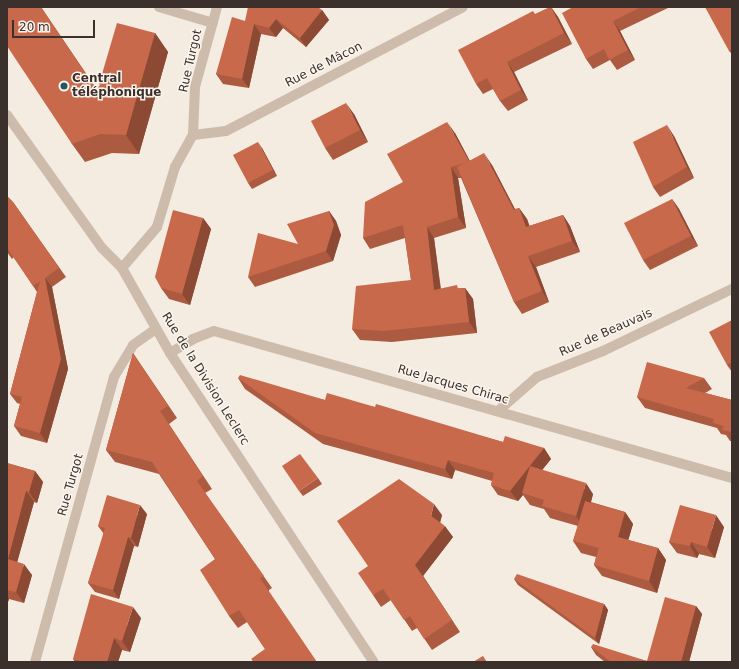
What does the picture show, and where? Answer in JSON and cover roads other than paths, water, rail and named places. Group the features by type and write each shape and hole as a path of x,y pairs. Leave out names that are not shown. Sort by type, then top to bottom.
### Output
{"street":[{"path":"159,7 213,23"},
{"name":"Rue Turgot","path":"122,268 157,227 175,167 193,135 195,87 217,7"},
{"name":"Rue de Mâcon","path":"193,135 222,132 463,7"},
{"name":"Rue de la Division Leclerc","path":"7,115 102,248 122,268 170,353 374,662"},
{"name":"Rue de Beauvais","path":"498,411 537,377 603,352 732,289"},
{"name":"Rue Turgot","path":"35,662 114,377 133,345 156,329"},
{"name":"Rue Jacques Chirac","path":"170,353 214,331 732,478"}],"place":[{"name":"Central téléphonique","path":"64,86"}]}
